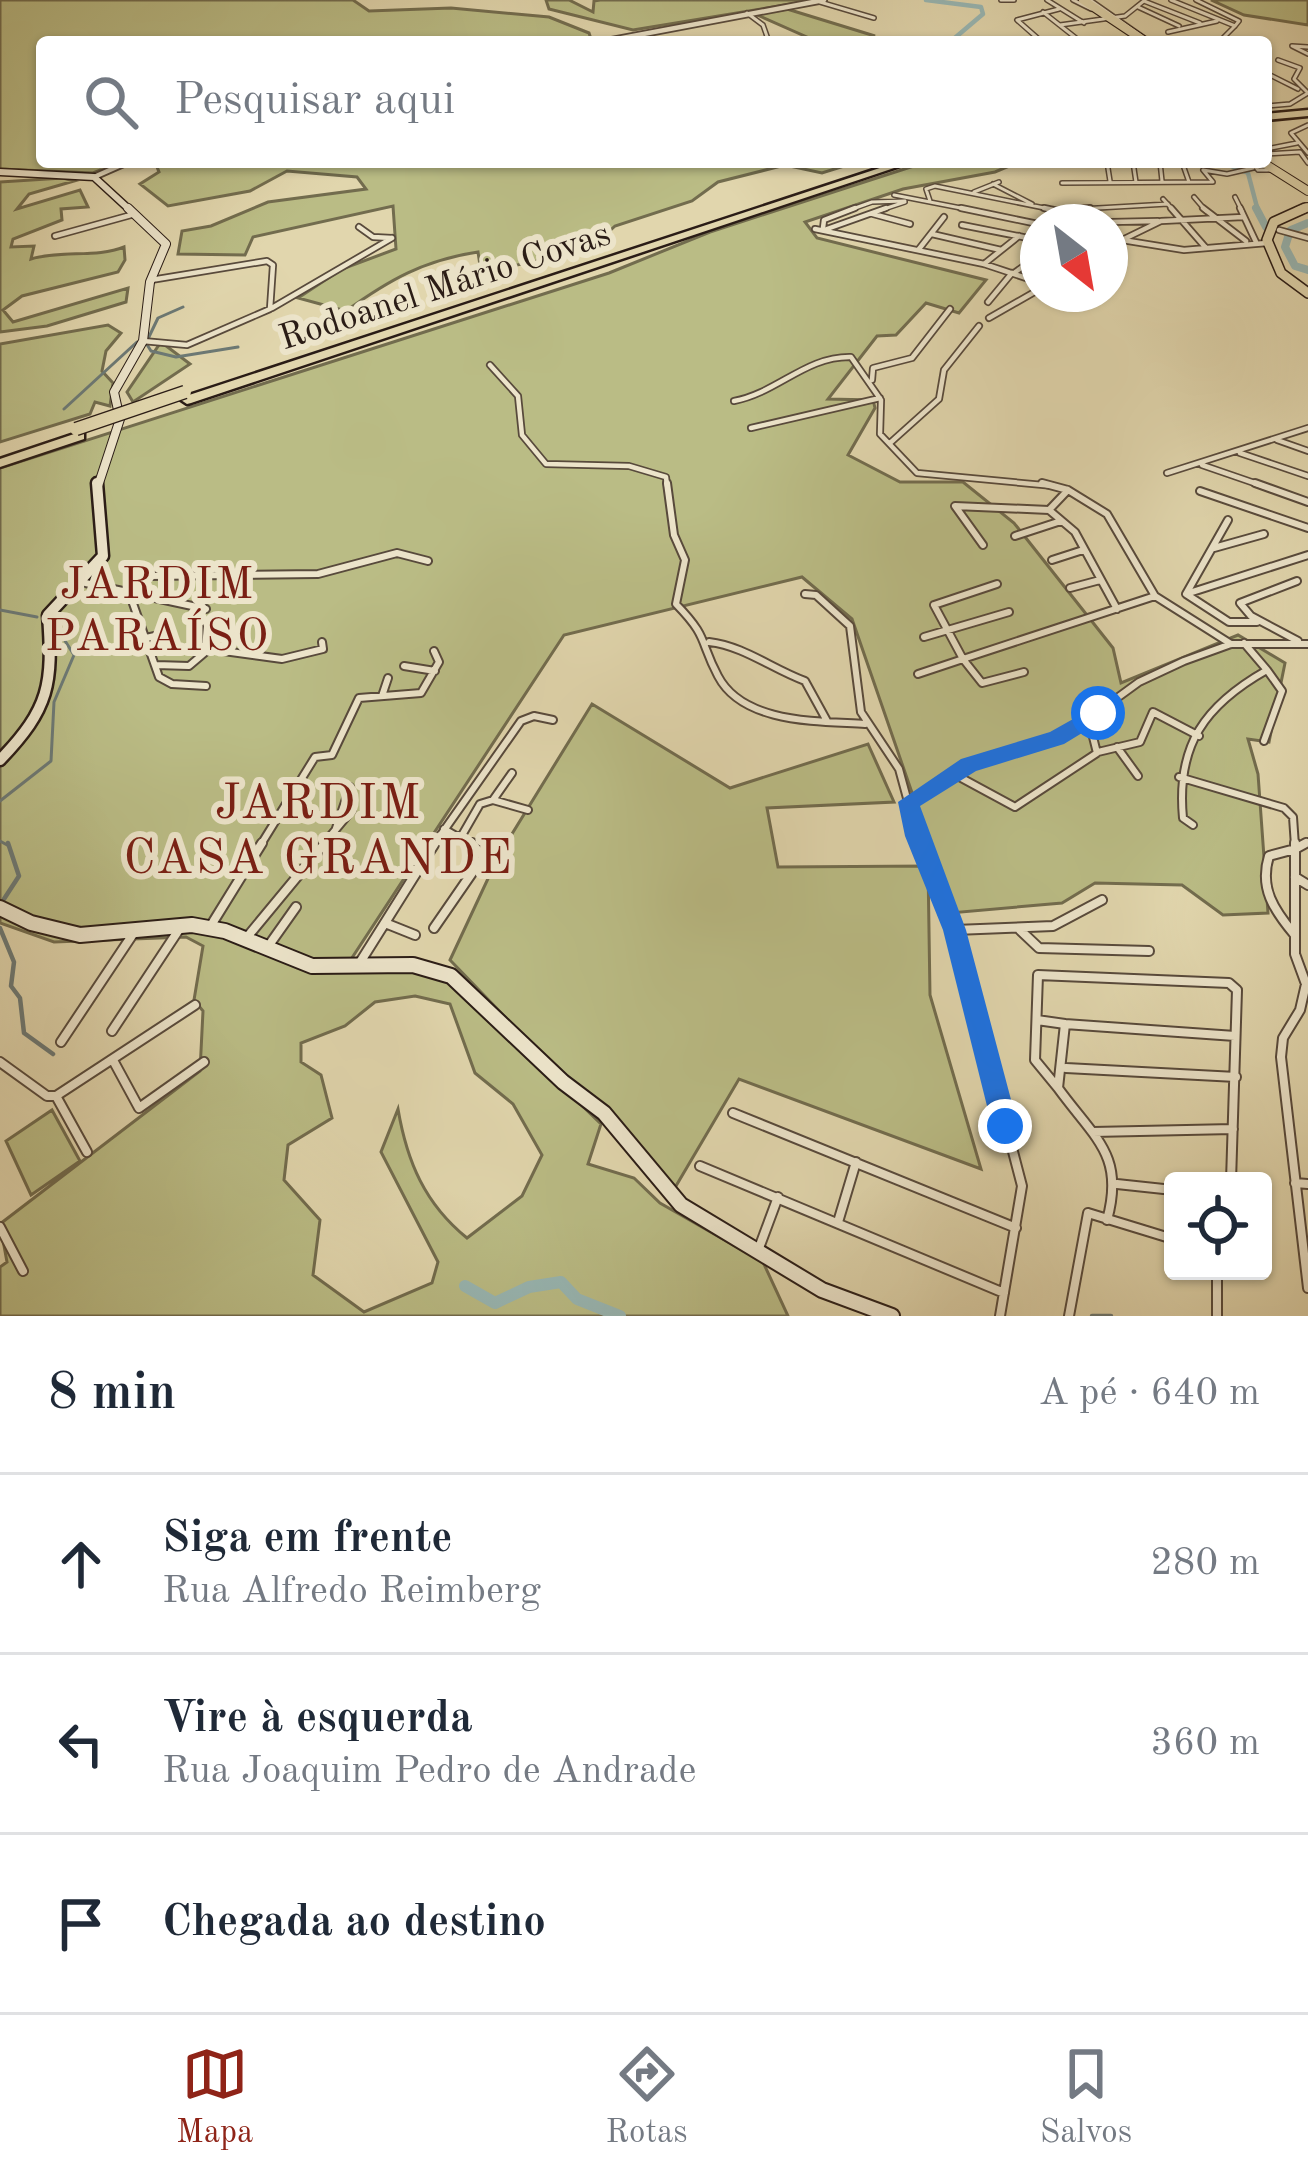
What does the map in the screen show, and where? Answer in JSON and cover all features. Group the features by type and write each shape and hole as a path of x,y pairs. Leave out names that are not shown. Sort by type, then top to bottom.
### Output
{"highway":[{"path":"1272,119 1306,121"},
{"name":"Rodoanel Mário Covas","path":"0,454 866,168"},
{"name":"Rodoanel Mário Covas","path":"186,396 889,168"},
{"name":"Rodoanel Mário Covas","path":"0,463 78,432"}],"main road":[{"path":"1081,0 1137,36"},
{"path":"1272,167 1308,189"},
{"path":"1272,167 1308,189"},
{"path":"0,172 94,177 166,242 151,280 143,341 115,387 120,419 97,478 103,556 46,619 54,666 50,687 27,730 0,760"},
{"path":"1308,208 1270,235 1281,273 1308,291"},
{"path":"0,908 31,923 80,934 210,928 313,966 413,965 463,982 556,1076 612,1120 681,1205 822,1290 892,1316"}],"street":[{"path":"1001,0 1014,0"},
{"path":"1046,0 1084,23"},
{"path":"1081,0 1103,7 1113,20"},
{"path":"1171,0 1234,26"},
{"path":"1196,0 1240,21 1225,36"},
{"path":"631,36 822,1 874,18"},
{"path":"1060,26 1113,20 1144,1 1200,23"},
{"path":"1103,7 1112,2"},
{"path":"1138,8 1182,27"},
{"path":"1035,36 1017,20 1059,9"},
{"path":"1043,12 1073,36"},
{"path":"747,13 764,25 767,36"},
{"path":"1168,32 1218,20"},
{"path":"1308,46 1292,47 1308,54"},
{"path":"1278,60 1300,68 1294,79 1307,93"},
{"path":"1272,76 1307,93"},
{"path":"1272,105 1307,93"},
{"path":"1306,121 1291,133 1308,154"},
{"path":"1272,155 1297,143"},
{"path":"1272,158 1301,152 1308,163"},
{"path":"94,177 114,168"},
{"path":"1108,168 1110,182"},
{"path":"1134,168 1136,182"},
{"path":"1162,182 1163,168"},
{"path":"1184,168 1189,182"},
{"path":"1062,183 1213,182 1206,169 1227,174 1242,168"},
{"path":"970,194 996,183 1033,204"},
{"path":"1088,183 1093,194"},
{"path":"930,200 926,189 940,187 1020,204"},
{"path":"894,195 1020,220"},
{"path":"1235,196 1243,217 1270,235"},
{"path":"1194,197 1212,219 1246,241"},
{"path":"827,230 821,222 846,209 920,199"},
{"path":"827,230 908,201"},
{"path":"1128,204 1165,201 1206,248"},
{"path":"871,213 910,224"},
{"path":"55,236 131,215"},
{"path":"919,249 944,217"},
{"path":"1128,222 1243,217"},
{"path":"1128,237 1161,221"},
{"path":"962,225 1020,237"},
{"path":"143,341 184,346 270,309 340,264 393,240 359,227"},
{"path":"815,229 984,263 1020,275"},
{"path":"932,234 1001,250"},
{"path":"1128,241 1177,250 1270,235 1308,238"},
{"path":"984,263 1020,238"},
{"path":"151,280 270,261 270,309"},
{"path":"988,302 1020,268"},
{"path":"989,318 1020,300"},
{"path":"872,386 871,370 912,358 950,309"},
{"path":"890,443 939,399 944,370 979,326"},
{"path":"734,401 772,392 833,356 850,357 880,398 879,430 926,477 973,476 1068,490 1107,514 1155,596 1231,644"},
{"path":"490,365 518,396 522,435 546,464 629,466 667,477 674,535 685,560 676,604 710,642 715,670 728,690 775,715 865,724"},
{"path":"751,428 880,398"},
{"path":"1167,473 1308,428"},
{"path":"1274,439 1308,451"},
{"path":"1237,452 1308,476"},
{"path":"1198,464 1308,502"},
{"path":"1049,510 1068,490"},
{"path":"1200,491 1308,528"},
{"path":"983,545 955,506 1049,510 1083,550 1118,609"},
{"path":"1186,594 1228,520"},
{"path":"1015,536 1061,521"},
{"path":"1211,549 1264,534"},
{"path":"1052,560 1083,550"},
{"path":"130,595 153,575 318,574 397,553 428,561"},
{"path":"1186,594 1308,556"},
{"path":"1070,588 1100,580"},
{"path":"1297,581 1242,599 1242,609 1304,644"},
{"path":"80,582 206,609"},
{"path":"997,584 934,605 982,683 1024,672"},
{"path":"806,594 816,595 850,626 852,666 865,724 899,769 916,836 955,930 1022,1186 1000,1316"},
{"path":"1186,594 1229,622 1262,622"},
{"path":"130,595 163,682 206,686"},
{"path":"918,674 1155,596"},
{"path":"924,637 1010,612"},
{"path":"156,665 189,666 205,650 207,626"},
{"path":"146,638 168,632"},
{"path":"205,650 280,658 318,653 322,642"},
{"path":"710,642 734,645 770,668 806,681 828,721"},
{"path":"1244,643 1282,691 1264,741"},
{"path":"908,802 1001,751 1057,738 1139,682 1231,644 1304,644"},
{"path":"210,928 315,757 332,755 359,698 421,693 435,671 434,651"},
{"path":"404,666 435,671"},
{"path":"1193,826 1183,818 1179,777 1225,694 1267,670"},
{"path":"382,696 388,678"},
{"path":"954,774 1015,807 1096,753 1140,742 1153,712 1199,736"},
{"path":"357,967 444,829 521,721 534,716 554,720"},
{"path":"1089,720 1096,753"},
{"path":"1117,747 1138,776"},
{"path":"494,800 512,773"},
{"path":"1179,777 1283,808 1293,817 1294,934 1305,974 1303,1000 1283,1038 1281,1057 1308,1282"},
{"path":"334,837 335,819 350,787"},
{"path":"461,837 480,804 494,800 528,810"},
{"path":"245,940 352,810"},
{"path":"434,928 483,857 444,829"},
{"path":"1294,934 1267,899 1265,864 1269,856 1308,842"},
{"path":"1295,877 1308,886"},
{"path":"955,930 1020,930 1068,922 1102,900"},
{"path":"266,950 296,907"},
{"path":"385,923 415,935"},
{"path":"112,1030 182,926"},
{"path":"1020,930 1040,948 1148,951"},
{"path":"61,1042 135,932"},
{"path":"1107,1220 1117,1184 1113,1164 1094,1132 1037,1067 1031,987 1037,975 1229,983 1237,990 1231,1172"},
{"path":"0,1062 47,1096 56,1096 195,1005"},
{"path":"1037,1020 1235,1036"},
{"path":"1058,1088 1064,1068 1065,1024"},
{"path":"114,1062 139,1108 204,1062"},
{"path":"1064,1068 1236,1076"},
{"path":"56,1096 87,1152"},
{"path":"733,1113 1016,1228"},
{"path":"1094,1132 1233,1129"},
{"path":"837,1223 856,1162"},
{"path":"700,1166 1004,1294"},
{"path":"1295,1183 1308,1184"},
{"path":"1117,1184 1164,1189"},
{"path":"758,1248 778,1197"},
{"path":"1070,1316 1088,1213 1164,1236"},
{"path":"0,1227 4,1246 22,1271"},
{"path":"1217,1280 1217,1316"}],"green space":[{"path":"0,0 353,0 369,11 451,8 549,17 590,36 36,36 36,168 106,168 93,173 0,169"},
{"path":"546,0 569,0 593,12 594,1 600,0 815,0 633,30 549,9"},
{"path":"1211,0 1308,0 1308,25 1244,15"},
{"path":"787,9 875,36 805,36 755,14"},
{"path":"157,168 773,168 718,182 692,201 615,226 588,251 481,272 478,252 441,260 392,281 346,311 298,298 342,269 396,249 393,206 253,237 245,255 178,254 182,231 211,226 268,202 366,189 357,177 287,171 250,191 168,206 140,184 159,172"},
{"path":"799,168 838,168 822,173"},
{"path":"908,168 1005,168 903,189 805,222 817,238 986,280 959,313 926,303 896,335 877,336 828,399 873,400 875,408 848,455 900,482 963,482 1014,523 1113,648 1121,683 1238,635 1285,663 1269,742 1248,739 1258,774 1268,913 1223,915 1182,885 1095,883 1062,903 939,914 927,836 852,619 802,577 564,635 344,970 423,969 451,979 601,1124 588,1164 634,1178 660,1203 763,1262 788,1316 0,1316 0,1267 7,1262 0,1224 200,1071 203,1011 194,1000 203,946 186,937 54,942 0,923 0,468 609,273 710,232","holes":["415,996 450,1004 475,1073 513,1104 542,1155 522,1196 467,1238 440,1211 420,1181 398,1109 381,1152 438,1262 432,1283 364,1312 313,1275 320,1220 284,1180 288,1145 332,1118 321,1075 301,1062 301,1043 345,1026 375,1002"]},
{"path":"74,181 29,194 17,209 80,190 88,207 61,209 62,220 13,239 11,247 34,246 31,259 124,247 125,260 118,272 22,296 3,310 13,322 128,288 126,302 47,326 0,332 0,182"},
{"path":"108,325 121,333 106,351 102,371 113,383 110,406 95,402 90,414 0,442 0,344"},
{"path":"161,342 190,364 133,402 127,392"},
{"path":"592,704 730,788 868,744 894,802 767,808 778,867 928,866 930,995 981,1169 739,1079 673,1191 450,960 499,855"},
{"path":"52,1110 80,1161 31,1195 6,1141"}],"waterway":[{"path":"926,0 981,7 983,14 957,36"},
{"path":"1236,168 1248,173 1258,211"},
{"path":"1256,208 1266,227"},
{"path":"1291,230 1308,223"},
{"path":"1289,234 1285,247 1295,266 1308,270"},
{"path":"183,307 158,318 146,343 151,351 176,357 238,347"},
{"path":"64,409 137,342"},
{"path":"0,610 37,617"},
{"path":"0,801 51,761 54,702 74,655 55,625"},
{"path":"0,841 9,846"},
{"path":"4,899 19,876 9,846"},
{"path":"0,928 14,962 11,986 20,998 24,1033 53,1054"},
{"path":"465,1286 495,1303 529,1287 561,1282 577,1299 620,1316"},
{"path":"1092,1316 1111,1316"}],"district":[{"name":"JARDIM PARAÍSO","path":"158,608"},
{"name":"JARDIM CASA GRANDE","path":"319,828"}],"route":[{"path":"1005,1126 955,930 916,836 908,802 969,765 1001,751 1057,738 1098,713"}]}
